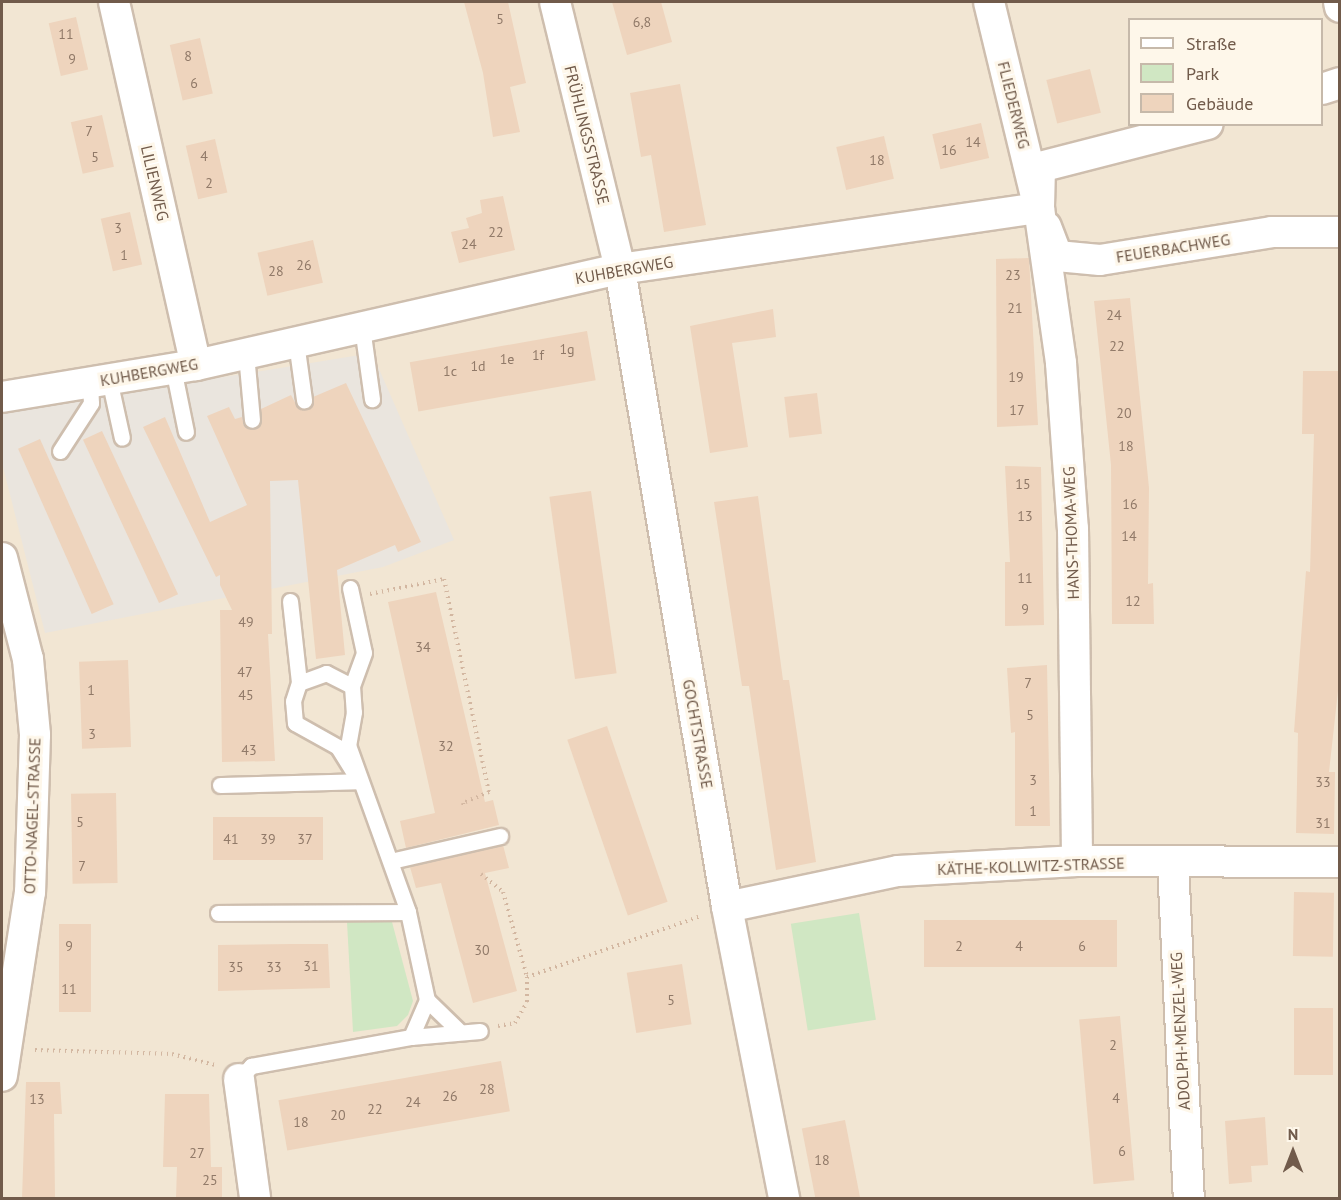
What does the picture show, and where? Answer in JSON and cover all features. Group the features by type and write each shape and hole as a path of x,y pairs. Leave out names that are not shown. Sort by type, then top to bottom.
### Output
{"street":[{"name":"LILIENWEG","path":"114,2 185,367"},
{"name":"FRÜHLINGSSTRASSE","path":"555,2 620,269"},
{"name":"FLIEDERWEG","path":"989,2 1039,208"},
{"path":"1339,2 1340,7"},
{"path":"1323,89 1340,83"},
{"path":"1039,208 1040,167 1200,126"},
{"name":"KUHBERGWEG","path":"2,397 185,367 620,269 1039,208"},
{"name":"FEUERBACHWEG","path":"1039,208 1057,256 1100,260 1272,232 1340,232"},
{"name":"HANS-THOMA-WEG","path":"1039,208 1061,363 1073,529 1077,861"},
{"name":"GOCHTSTRASSE","path":"620,269 727,907 784,1198"},
{"name":"OTTO-NAGEL-STRASSE","path":"2,558 28,659 35,735 30,892 4,1062"},
{"name":"KÄTHE-KOLLWITZ-STRASSE","path":"727,907 898,871 1077,861 1340,862"},
{"name":"ADOLPH-MENZEL-WEG","path":"1173,863 1189,1198"},
{"path":"239,1079 255,1198"}],"lane":[{"path":"362,327 372,399"},
{"path":"296,342 304,400"},
{"path":"246,354 252,420"},
{"path":"185,367 186,432"},
{"path":"99,381 122,438"},
{"path":"60,451 91,403 99,381"},
{"path":"351,593 364,653 352,686 354,712 348,745 359,781 391,861 408,912 427,1000 458,1030"},
{"path":"290,600 299,683 293,701 295,723 338,747 359,781"},
{"path":"299,683 326,673 352,686"},
{"path":"220,785 359,781"},
{"path":"391,861 500,836"},
{"path":"218,913 408,912"},
{"path":"411,1037 427,1000"},
{"path":"239,1079 251,1066 411,1037 458,1030 480,1031"}],"path":[{"path":"351,593 444,579 489,792 463,803 464,807"},
{"path":"480,1031 515,1023 527,1002 527,977 504,892 481,874"},
{"path":"527,977 727,907"},
{"path":"4,1062 172,1054 229,1068 239,1079"}],"shaded area":[{"path":"2,2 1339,2 1339,1198 2,1198"},
{"path":"372,353 454,540 383,567 45,633 2,463 2,413"}],"green space":[{"path":"859,913 876,1020 808,1030 791,924"},
{"path":"347,922 392,922 413,1001 408,1015 397,1026 353,1032"}],"building":[{"path":"464,2 508,2 526,83 510,87 520,132 493,137 483,73"},
{"path":"612,2 661,2 672,42 627,55"},
{"path":"76,17 88,70 61,76 49,23"},
{"path":"200,38 213,94 183,101 170,45"},
{"path":"1090,69 1101,113 1057,124 1046,80"},
{"path":"680,84 706,225 664,232 651,155 641,157 630,93"},
{"path":"102,115 114,167 83,174 71,122"},
{"path":"981,123 989,158 940,169 932,134"},
{"path":"884,136 894,179 846,190 836,147"},
{"path":"215,139 227,193 198,199 186,146"},
{"path":"503,196 515,250 459,263 451,232 469,228 466,218 482,213 480,200"},
{"path":"130,212 142,265 113,271 101,219"},
{"path":"313,240 323,283 267,296 257,253"},
{"path":"1029,258 1038,425 997,427 996,259"},
{"path":"1130,298 1149,488 1148,584 1153,583 1154,624 1112,624 1111,465 1094,301"},
{"path":"773,309 776,337 732,343 748,447 710,453 690,326"},
{"path":"587,331 596,380 418,411 410,362"},
{"path":"1303,371 1340,371 1340,673 1329,772 1335,772 1334,834 1296,833 1298,733 1294,732 1306,571 1310,572 1314,434 1302,434"},
{"path":"346,383 421,542 398,552 395,545 337,570 345,655 316,659 298,480 270,481 272,634 268,634 275,761 222,762 220,610 232,610 220,585 220,575 216,577 143,427 165,417 210,522 247,505 207,416 229,407 235,419 242,417 244,426 253,430 261,424 261,409 291,395 297,406 306,410 313,404 313,397"},
{"path":"817,393 822,434 789,438 784,397"},
{"path":"102,431 178,594 159,603 83,440"},
{"path":"40,439 114,604 92,614 18,449"},
{"path":"1005,466 1041,467 1044,625 1005,626 1005,562 1010,562"},
{"path":"591,491 617,673 575,679 549,497"},
{"path":"758,496 783,680 789,680 816,862 776,870 749,686 742,686 714,502"},
{"path":"436,592 485,802 493,800 499,825 406,848 400,821 435,813 388,602"},
{"path":"128,660 131,747 82,749 79,662"},
{"path":"1047,665 1050,826 1015,826 1015,732 1011,733 1007,668"},
{"path":"607,726 668,902 628,916 567,740"},
{"path":"116,793 118,883 73,884 71,794"},
{"path":"213,817 323,817 323,860 213,860"},
{"path":"503,845 509,868 485,873 517,991 473,1003 441,883 416,888 410,867"},
{"path":"1294,892 1334,893 1333,957 1293,956"},
{"path":"924,920 1117,920 1117,967 924,967"},
{"path":"59,924 91,924 91,1012 59,1012"},
{"path":"328,944 330,988 218,991 218,945"},
{"path":"682,964 692,1024 636,1033 627,973"},
{"path":"1294,1008 1333,1008 1333,1075 1294,1075"},
{"path":"1120,1016 1134,1180 1094,1184 1079,1020"},
{"path":"501,1061 510,1111 287,1150 278,1100"},
{"path":"26,1082 60,1082 62,1114 54,1114 55,1198 22,1198"},
{"path":"165,1094 209,1094 211,1167 222,1167 222,1198 176,1198 177,1167 163,1167"},
{"path":"1265,1117 1268,1165 1251,1166 1252,1182 1229,1184 1225,1121"},
{"path":"845,1120 860,1198 815,1198 802,1128"}]}
